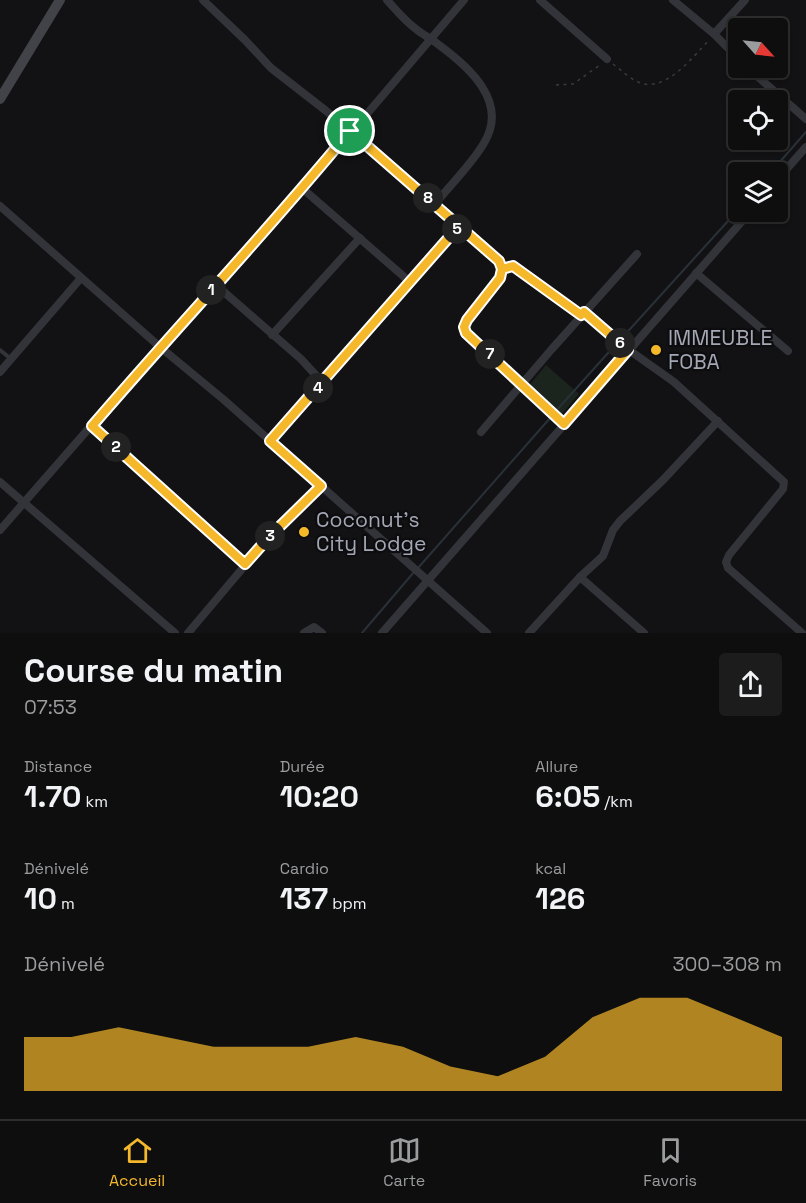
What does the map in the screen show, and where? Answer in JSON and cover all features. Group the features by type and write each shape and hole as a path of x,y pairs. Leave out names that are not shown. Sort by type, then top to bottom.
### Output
{"main road":[{"path":"0,99 60,0"}],"street":[{"path":"203,0 271,68 350,131 499,261 502,269 500,278 467,320 464,327 466,333 564,424"},
{"path":"387,0 403,19 460,63 484,88 491,103 492,121 485,142 435,204"},
{"path":"0,530 160,347 303,189 350,131 464,0"},
{"path":"540,0 607,59"},
{"path":"673,0 728,48"},
{"path":"714,34 745,0"},
{"path":"759,78 806,119"},
{"path":"788,167 806,147"},
{"path":"303,189 410,282"},
{"path":"0,206 160,347 223,399 487,633"},
{"path":"382,633 741,222"},
{"path":"270,441 459,226"},
{"path":"272,335 360,238"},
{"path":"481,432 582,314 637,254"},
{"path":"502,269 513,266 674,382 785,485 729,555 726,562 728,568 802,631"},
{"path":"696,273 788,351"},
{"path":"0,372 81,278"},
{"path":"216,285 301,359 323,383"},
{"path":"529,633 580,577 603,556 613,530 620,521 663,480 718,421"},
{"path":"92,426 245,564"},
{"path":"0,482 175,633"},
{"path":"188,633 269,537 321,486"},
{"path":"580,577 644,633"},
{"path":"304,633 314,627 322,633"}],"lane":[{"path":"0,350 11,360"}],"path":[{"path":"556,85 573,84 607,59 638,82 656,85 679,71 714,34"}],"shaded area":[{"path":"546,365 579,394 561,415 528,387"}],"waterway":[{"path":"780,162 806,132"},
{"path":"621,339 728,221"},
{"path":"555,412 617,343"},
{"path":"418,568 551,417"},
{"path":"362,633 414,572"}],"place":[{"name":"IMMEUBLE FOBA","path":"656,350"},
{"name":"Coconut’s City Lodge","path":"304,532"}],"route":[{"path":"350,131 303,189 92,426 245,564 292,513 321,486 270,441 459,226 499,261 502,269 513,266 581,315 584,312 628,350 564,424 466,333 464,327 467,320 500,278 502,269 499,261 435,204 350,131"}]}
